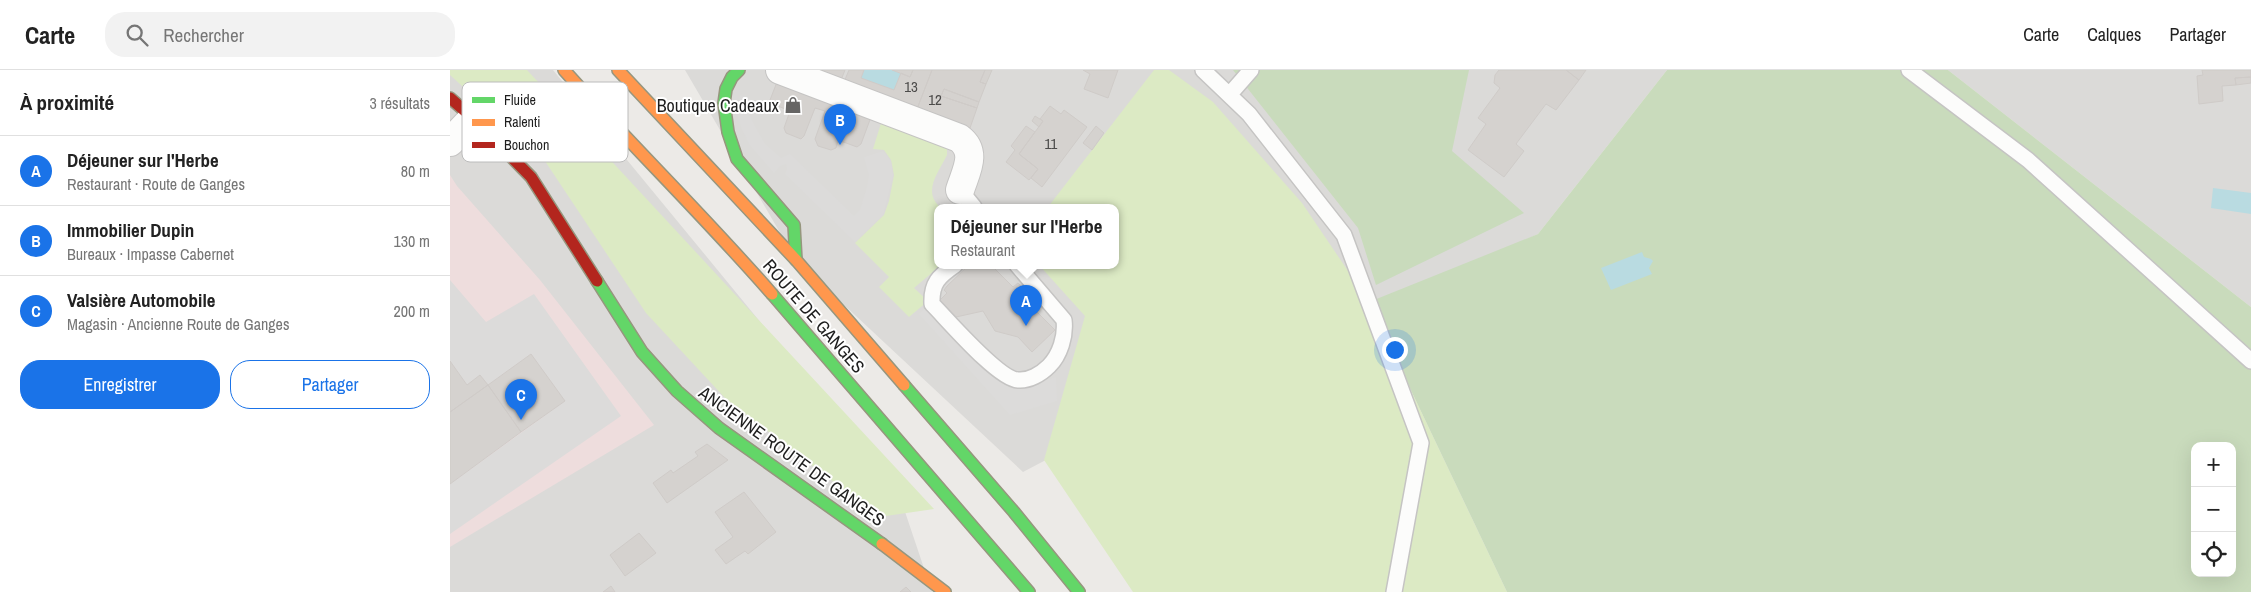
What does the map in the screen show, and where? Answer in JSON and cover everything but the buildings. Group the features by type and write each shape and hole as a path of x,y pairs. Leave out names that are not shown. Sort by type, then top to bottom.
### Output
{"main road":[{"name":"ROUTE DE GANGES","path":"564,70 575,82"},
{"name":"ROUTE DE GANGES","path":"618,70 796,260 1014,512 1079,592"},
{"path":"739,70 732,77 726,89 725,117 728,132 737,159 794,225 796,260"},
{"name":"ANCIENNE ROUTE DE GANGES","path":"450,98 462,108"},
{"name":"ROUTE DE GANGES","path":"628,140 729,245 1029,592"},
{"name":"ANCIENNE ROUTE DE GANGES","path":"516,162 531,177 642,352 677,391 719,428 906,561 945,592"}],"street":[{"path":"780,70 959,138 968,147 970,161 967,198"},
{"path":"450,142 462,129"}],"lane":[{"path":"1203,70 1249,114 1344,235 1421,443 1394,592"},
{"path":"1230,94 1251,70"},
{"path":"1909,70 2028,160 2251,361"},
{"path":"950,269 938,278 931,292 932,304 1002,373 1017,380 1032,378 1057,359 1065,329 1064,320 1020,269"}],"shaded area":[{"path":"450,70 553,70 563,82 462,82 462,162 628,161 897,488 932,592 450,592"},
{"path":"685,70 1667,70 1538,234 1061,452 1023,472 796,260"},
{"path":"1948,70 2251,70 2251,307"},
{"path":"740,95 749,97 747,108 765,144 781,158 790,154 854,216 860,210 867,187 869,175 864,157 883,151 891,161 893,175 883,215 855,242 785,174 786,164 780,166 774,173 749,144 741,127 737,112"},
{"path":"450,175 457,186 540,280 654,425 450,547"},
{"path":"450,280 486,322 534,294 621,416 450,534 450,484 565,401 531,354 488,385 480,375 467,385 450,361"},
{"path":"929,305 1016,389 1056,377 1057,401 1010,415 919,314"}],"green space":[{"path":"450,70 527,70 538,82 462,82 462,86 450,75"},
{"path":"1154,70 1169,70 1213,102 1302,203 1369,302 1507,592 1133,592 1044,460 1085,316 1043,269 1119,269 1119,204 1050,204"},
{"path":"1233,70 1469,70 1452,151 1524,213 1376,285 1358,228"},
{"path":"1667,70 1948,70 2251,307 2251,592 1507,592 1369,302 1538,234"},
{"path":"882,120 943,144 947,148 947,155 932,188 932,195 938,204 934,204 934,269 936,269 914,288 928,301 909,317 879,287 889,277 855,243 884,215 894,175 891,160 884,150 873,149"},
{"path":"546,162 612,162 934,509 879,517 726,399 646,313"}],"water":[{"path":"864,70 892,70 901,73 894,90 861,78"},
{"path":"2213,188 2251,193 2251,214 2211,208"},
{"path":"1642,252 1644,257 1653,261 1649,268 1652,274 1611,290 1601,268"}],"traffic: fast":[{"path":"739,70 732,77 726,89 724,103 728,132 737,159 794,225 796,260"},
{"path":"597,281 642,352 677,391 719,428 882,544"},
{"path":"772,294 1029,592"},
{"path":"904,385 1014,512 1079,592"}],"traffic: slow":[{"path":"564,70 575,82"},
{"path":"618,70 796,260 904,385"},
{"path":"628,139 772,294"},
{"path":"882,544 945,592"}],"traffic: jam":[{"path":"450,98 462,108"},
{"path":"516,162 531,177 597,281"}],"place":[{"name":"Boutique Cadeaux","path":"793,105"},
{"name":"Immobilier Dupin","path":"840,145"},
{"name":"Déjeuner sur l'Herbe","path":"1026,326"},
{"name":"Valsière Automobile","path":"521,420"}]}
